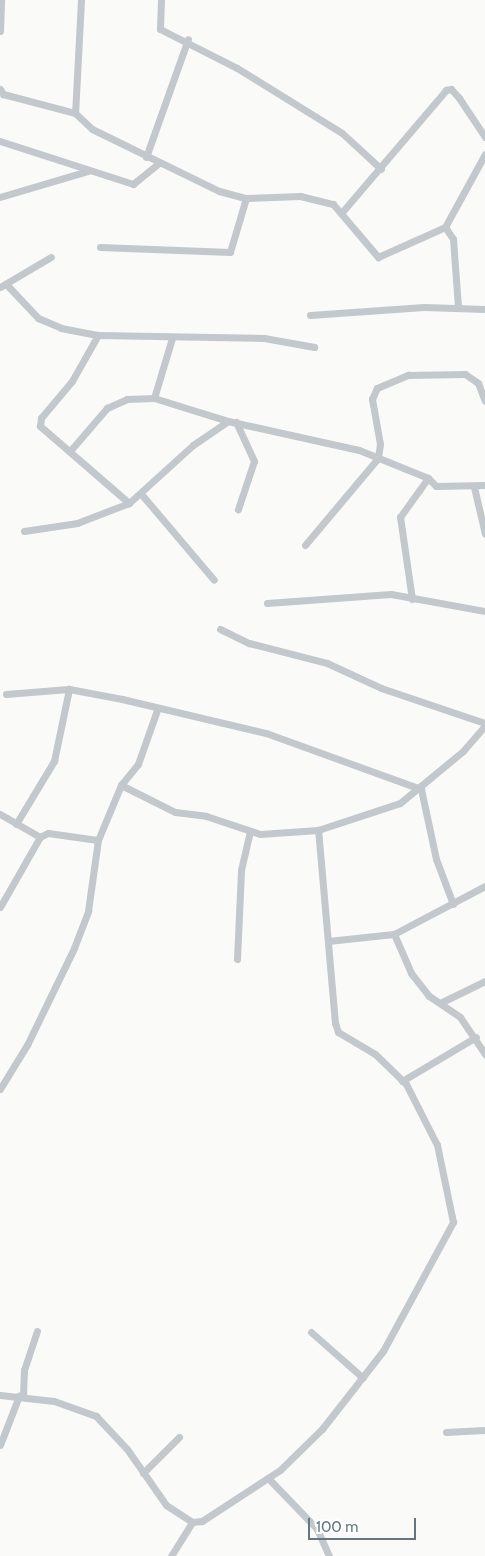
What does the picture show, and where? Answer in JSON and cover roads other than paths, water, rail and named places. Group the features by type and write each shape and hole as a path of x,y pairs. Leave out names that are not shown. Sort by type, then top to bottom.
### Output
{"street":[{"path":"0,31 1,0"},
{"path":"75,114 81,0"},
{"path":"161,0 160,29 188,40 342,134 380,170"},
{"path":"146,157 188,40"},
{"path":"0,89 3,94 75,114 92,129 188,180 246,198 300,196 334,204 343,211 378,257 445,227 485,154"},
{"path":"343,211 380,170 446,90 451,89 459,98 485,137"},
{"path":"0,141 94,173"},
{"path":"0,198 83,170 133,184 158,164"},
{"path":"100,247 230,252 246,198"},
{"path":"445,227 453,238 458,306"},
{"path":"51,257 3,285 38,318 98,335 172,338 264,338 314,347"},
{"path":"310,315 458,306 485,310"},
{"path":"98,335 72,382 41,418 44,433 70,451 129,503"},
{"path":"154,398 172,338"},
{"path":"305,545 378,458 380,444 372,399 377,388 426,373 466,374 478,383 485,401"},
{"path":"70,451 108,408 127,399 154,398 232,421 378,458 428,478 436,486 474,487 485,485"},
{"path":"24,531 77,522 129,503 142,495 193,445 232,421"},
{"path":"232,421 254,461 238,509"},
{"path":"412,599 400,518 428,478"},
{"path":"474,487 485,534"},
{"path":"142,495 214,580"},
{"path":"267,603 371,594 485,612"},
{"path":"121,785 168,810 206,816 250,832 277,835 318,830 400,803 421,789 485,724 381,688 327,663 249,644 220,629"},
{"path":"6,694 70,689 266,733 421,789"},
{"path":"16,824 54,761 70,689"},
{"path":"0,1089 27,1045 74,948 88,912 98,840 121,785 138,764 157,710"},
{"path":"421,789 436,859 453,904"},
{"path":"0,814 40,837"},
{"path":"0,1396 21,1397 62,1404 96,1416 143,1473 166,1506 192,1522 202,1521 268,1478 322,1429 383,1352 453,1222 437,1145 402,1080 375,1054 338,1032 318,830"},
{"path":"237,960 241,870 250,832"},
{"path":"0,907 40,837 48,833 98,840"},
{"path":"328,942 394,934 485,886"},
{"path":"394,934 411,974 429,996 442,1002 476,1037 485,1054"},
{"path":"442,1002 485,981"},
{"path":"402,1080 476,1037"},
{"path":"0,1445 21,1397 24,1370 37,1331"},
{"path":"311,1332 363,1378"},
{"path":"446,1432 485,1430"},
{"path":"143,1473 178,1437"},
{"path":"268,1478 317,1529 329,1556"},
{"path":"171,1556 192,1522"}]}
